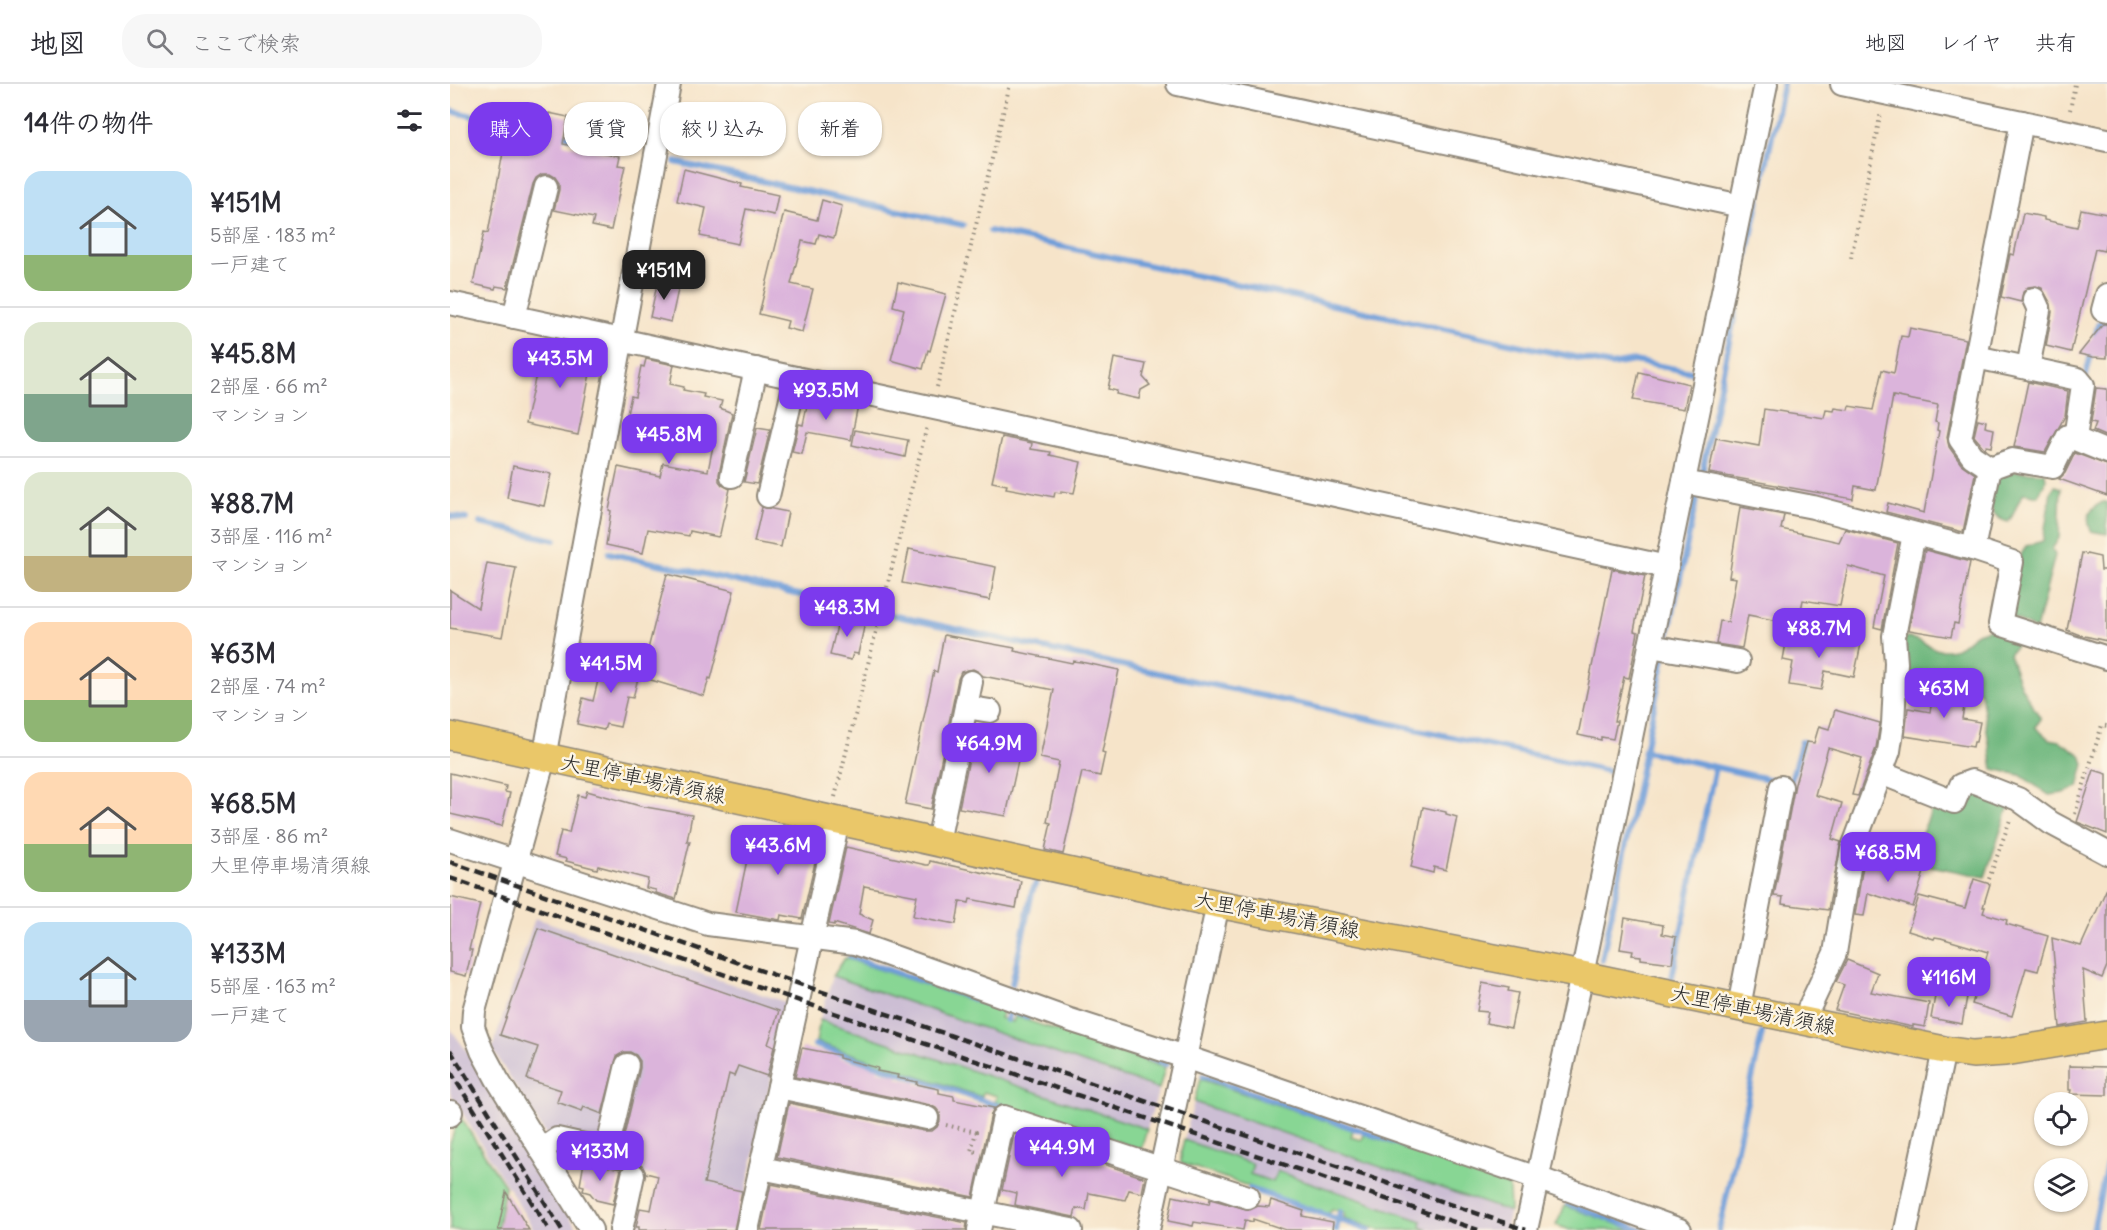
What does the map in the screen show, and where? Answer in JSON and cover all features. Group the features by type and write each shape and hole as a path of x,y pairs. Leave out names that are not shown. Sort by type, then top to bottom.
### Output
{"main road":[{"name":"大里停車場清須線","path":"450,736 1218,904 1582,975 1944,1050 1973,1054 2005,1052 2107,1035"}],"street":[{"path":"591,1230 482,1051 473,1027 474,1011 544,758 669,84"},
{"path":"1178,84 1741,206"},
{"path":"1526,1230 1582,975 1766,84"},
{"path":"1842,84 2107,140"},
{"path":"1990,468 1972,456 1960,439 2022,122"},
{"path":"514,317 546,187"},
{"path":"2107,295 2103,310 2107,311"},
{"path":"2028,368 2039,310 2034,299"},
{"path":"450,303 1667,567"},
{"path":"1976,357 2079,379 2084,385 2075,438"},
{"path":"732,476 756,369"},
{"path":"768,496 796,378"},
{"path":"1990,468 2012,460 2053,467 2068,435 2107,452"},
{"path":"1973,549 1990,468"},
{"path":"1684,482 1813,507 2012,561 2000,624 2107,658"},
{"path":"1803,1021 1834,953 1852,850 1889,751 1893,724 1896,663 1894,636 1914,534"},
{"path":"1650,646 1738,661"},
{"path":"938,843 971,682"},
{"path":"966,707 990,711"},
{"path":"1881,772 1954,802 1961,784 1972,781 2018,799 2051,824 2107,853"},
{"path":"1738,1008 1781,787"},
{"path":"747,1230 813,938 834,820"},
{"path":"450,840 708,924 855,943 1070,1020 1185,1057 1537,1178 1680,1230"},
{"path":"1148,1230 1218,904"},
{"path":"1906,1230 1944,1050"},
{"path":"541,1150 557,1139 606,1150 627,1065"},
{"path":"779,1087 927,1118"},
{"path":"981,1221 1004,1117 1248,1197"},
{"path":"761,1168 981,1221 1071,1230"},
{"path":"621,1230 633,1175"}],"path":[{"path":"834,820 1010,84"},
{"path":"2066,132 2075,84"},
{"path":"1851,258 1885,93"},
{"path":"2069,833 2102,724 2107,726"},
{"path":"1989,879 2018,799"},
{"path":"927,1118 930,1122 975,1132 971,1151 995,1156"}],"shaded area":[{"path":"535,918 788,1003 745,1196 558,1155 492,1049"},
{"path":"845,958 1003,1011 1000,1018 1013,1022 1015,1016 1165,1068 1141,1149 995,1102 997,1096 990,1093 983,1092 982,1097 816,1042 820,1019 833,976"},
{"path":"450,1028 469,1054 578,1230 534,1230 450,1093"},
{"path":"1200,1079 1353,1130 1351,1137 1362,1140 1364,1134 1509,1186 1510,1212 1505,1230 1379,1230 1344,1218 1345,1213 1332,1209 1329,1214 1181,1163 1181,1152"}],"green space":[{"path":"2001,471 2045,473 2046,480 2038,496 2024,493 2008,522 1999,518 1991,507 1992,493"},
{"path":"2055,486 2061,488 2059,538 2052,549 2055,555 2036,630 2009,616 2021,555 2026,546 2043,541 2051,491"},
{"path":"2107,502 2107,534 2091,531 2088,521 2091,510"},
{"path":"1991,629 2021,639 2009,654 2021,687 2041,719 2035,727 2049,739 2060,741 2081,755 2084,764 2078,787 2064,793 2049,795 2020,775 1993,769 1981,693 1974,687 1905,676 1905,637 1916,639 1936,649 1948,650 1958,647 1977,633"},
{"path":"1965,791 2010,803 1985,877 1910,862 1935,802"},
{"path":"845,958 1003,1011 1000,1018 1013,1022 1015,1016 1165,1068 1159,1089 833,976"},
{"path":"820,1020 1147,1129 1141,1149 995,1102 997,1096 983,1092 982,1097 816,1042"},
{"path":"1200,1079 1353,1130 1351,1137 1362,1140 1364,1134 1509,1186 1510,1212 1194,1102"},
{"path":"459,1115 505,1186 497,1230 450,1230 450,1144"},
{"path":"1184,1140 1253,1164 1250,1174 1273,1182 1277,1171 1422,1221 1421,1227 1428,1230 1379,1230 1344,1218 1345,1213 1332,1209 1329,1214 1181,1163"},
{"path":"1565,1206 1634,1230 1570,1230 1556,1225"}],"building":[{"path":"552,114 564,116 564,156 620,156 618,165 625,166 611,230 592,226 594,218 554,210 559,183 550,174 542,174 533,184 507,288 496,286 495,289 473,284 484,232 488,233 502,156 552,156"},
{"path":"684,169 742,184 741,187 778,195 774,215 746,209 738,244 700,236 706,208 677,201"},
{"path":"822,200 842,206 834,238 819,234 816,244 802,241 791,284 813,289 802,332 786,328 788,321 759,314 784,212 817,220"},
{"path":"2081,209 2107,214 2107,245 2104,251 2095,249 2071,352 2046,346 2052,312 2051,304 2042,288 2028,287 2023,292 2021,302 2001,297 2010,254 2014,255 2023,213 2077,227"},
{"path":"658,280 679,285 671,322 650,317"},
{"path":"898,282 946,294 923,369 891,360 904,309 893,306"},
{"path":"2103,324 2107,324 2107,358 2079,354"},
{"path":"1910,328 1966,339 1947,437 1949,447 1961,464 1975,474 1963,532 1886,512 1888,503 1924,513 1939,431 1937,430 1938,423 1935,422 1938,405 1893,396 1876,490 1855,486 1853,499 1709,473 1716,438 1759,446 1764,409 1824,418 1826,410 1834,411 1835,408 1848,410 1849,406 1873,410 1882,370 1894,373 1901,336 1908,337"},
{"path":"543,343 594,353 578,435 525,424"},
{"path":"1114,358 1146,364 1143,377 1150,385 1141,390 1139,399 1116,394 1117,391 1108,389"},
{"path":"646,359 674,365 670,384 684,387 683,390 704,394 703,397 722,401 720,408 732,413 719,474 719,481 730,489 720,534 718,537 690,531 689,536 648,529 643,553 606,545 611,511 609,510 618,467 660,476 663,463 708,471 715,436 683,430 680,444 623,432 631,396 635,397 641,366 644,367"},
{"path":"1639,372 1689,384 1684,409 1633,400"},
{"path":"2028,382 2068,391 2065,416 2045,452 2014,447"},
{"path":"2096,388 2107,389 2107,437 2093,431 2096,423 2091,422"},
{"path":"809,396 858,405 851,440 807,432 802,454 792,452 799,424 803,425"},
{"path":"1978,419 1986,421 1985,427 1994,429 1991,447 1986,446 1985,449 1974,436"},
{"path":"757,428 770,430 757,484 744,482"},
{"path":"855,430 908,440 905,457 852,445"},
{"path":"1002,437 1032,443 1031,449 1051,452 1050,455 1081,462 1074,493 1055,492 1054,497 1006,488 1007,485 992,482"},
{"path":"2075,453 2107,465 2107,496 2059,479 2065,473"},
{"path":"513,466 551,474 544,506 507,498"},
{"path":"762,507 788,512 781,547 754,542"},
{"path":"1740,507 1784,515 1781,529 1839,542 1845,529 1898,543 1882,629 1874,627 1884,576 1848,566 1840,606 1803,600 1798,625 1748,615 1742,648 1716,644 1720,621 1728,622 1736,578 1729,577"},
{"path":"909,549 996,567 990,600 902,583"},
{"path":"1925,550 1970,562 1958,624 1954,623 1951,637 1909,630"},
{"path":"2082,553 2100,557 2101,570 2107,570 2107,641 2067,630"},
{"path":"487,563 516,568 502,637 450,628 450,590 478,608"},
{"path":"1612,569 1645,576 1634,631 1638,632 1633,659 1629,678 1624,677 1614,721 1617,721 1613,739 1601,737 1601,740 1578,735"},
{"path":"667,574 734,591 711,679 709,678 704,696 641,677"},
{"path":"839,617 865,623 858,654 853,653 851,660 830,655"},
{"path":"1788,631 1861,644 1854,677 1825,671 1821,690 1789,685 1793,662 1783,660"},
{"path":"944,635 1015,648 1014,651 1072,663 1073,661 1081,662 1119,670 1102,752 1105,753 1100,776 1082,772 1063,854 1045,850 1051,823 1047,822 1059,762 1040,758 1054,690 983,676 973,669 961,672 931,809 905,804"},
{"path":"616,655 642,662 633,698 627,697 620,727 606,724 604,730 577,724 583,698 593,701 602,664 613,667"},
{"path":"1940,683 1967,688 1962,719 1980,722 1973,747 1905,736 1908,708 1930,712 1934,688 1939,689"},
{"path":"1835,710 1880,723 1876,748 1858,796 1852,795 1862,758 1828,748 1815,795 1842,803 1832,839 1841,842 1828,910 1782,904 1783,897 1774,896 1795,784 1807,742 1814,743 1819,726 1829,729"},
{"path":"976,725 994,729 991,741 1021,747 1006,816 959,808"},
{"path":"2094,770 2107,774 2107,834 2077,822"},
{"path":"450,773 506,786 505,792 510,793 502,826 450,814"},
{"path":"587,791 640,806 692,815 687,841 690,841 676,899 646,888 648,879 598,866 597,869 555,856 561,831 569,833 578,795 585,797"},
{"path":"1423,807 1457,817 1446,870 1434,867 1433,873 1411,867"},
{"path":"766,831 820,841 802,919 781,915 780,920 736,912 752,836 764,839"},
{"path":"846,847 926,865 929,865 930,861 1021,881 1016,908 970,899 969,903 960,901 956,924 913,916 917,896 864,886 859,914 873,920 869,934 834,923 834,925 829,924"},
{"path":"1865,854 1924,872 1913,907 1868,893 1864,916 1855,915"},
{"path":"1974,879 1990,884 1983,913 2007,920 2006,924 2048,936 2038,971 2026,968 2012,1016 1972,1004 1988,952 1908,931 1919,896 1965,908"},
{"path":"2107,888 2107,966 2102,978 2083,970 2087,1022 2060,1027 2052,938 2081,946"},
{"path":"450,897 480,904 469,950 472,950 466,976 450,972"},
{"path":"1625,918 1663,925 1662,934 1676,937 1672,963 1641,959 1641,956 1632,955 1633,951 1620,949"},
{"path":"538,928 779,1011 768,1044 774,1047 767,1076 738,1066 734,1076 729,1074 704,1183 742,1191 734,1230 639,1230 639,1227 636,1227 640,1208 651,1210 658,1176 646,1173 642,1165 636,1162 628,1162 622,1168 613,1166 620,1153 640,1068 640,1061 636,1055 624,1052 617,1056 602,1114 584,1107 582,1111 557,1102 561,1090 527,1079 538,1047 500,1035"},
{"path":"1847,960 1878,973 1871,992 1929,1003 1925,1027 1913,1025 1913,1027 1835,1010 1844,985 1836,982"},
{"path":"1482,983 1509,988 1508,991 1518,993 1511,1028 1486,1023 1488,1012 1477,1011"},
{"path":"1936,991 1967,997 1962,1024 1931,1018"},
{"path":"802,1048 839,1055 839,1058 878,1068 877,1071 898,1075 897,1078 939,1089 939,1093 954,1096 954,1100 994,1108 973,1197 777,1157 789,1103 924,1131 932,1131 940,1121 940,1113 930,1105 795,1077"},
{"path":"2069,1066 2107,1067 2107,1095 2088,1094 2088,1092 2070,1092"},
{"path":"1014,1134 1145,1178 1142,1193 1129,1190 1125,1200 1089,1193 1086,1210 1076,1208 1074,1217 1015,1205 1017,1193 1002,1190"},
{"path":"584,1162 621,1169 613,1204 596,1200 590,1193 583,1191 584,1186 580,1185"},
{"path":"771,1184 967,1223 966,1230 761,1230"},
{"path":"506,1192 529,1230 498,1230"},
{"path":"1173,1196 1209,1204 1210,1199 1250,1210 1258,1206 1269,1207 1271,1200 1304,1211 1302,1216 1333,1222 1332,1230 1286,1230 1253,1219 1253,1222 1245,1220 1243,1230 1194,1222 1193,1226 1168,1221"}],"waterway":[{"path":"1701,477 1783,84"},
{"path":"450,111 564,135"},
{"path":"675,162 963,225"},
{"path":"990,231 1611,365 1634,361 1691,372"},
{"path":"2095,340 2098,325 2107,319"},
{"path":"2086,376 2092,350"},
{"path":"1667,642 1697,495"},
{"path":"450,516 466,519"},
{"path":"480,523 555,540"},
{"path":"609,553 872,611"},
{"path":"887,614 1608,771"},
{"path":"1602,960 1664,658"},
{"path":"1645,751 1790,784 1802,741"},
{"path":"1672,977 1715,767"},
{"path":"1012,984 1032,892 1036,883"},
{"path":"850,957 1028,1017"},
{"path":"1007,1020 1009,1011"},
{"path":"1719,1230 1762,1033"},
{"path":"815,1045 1008,1109"},
{"path":"1112,1045 1166,1064"},
{"path":"1203,1076 1510,1182"},
{"path":"2093,1230 2107,1164"},
{"path":"1250,1189 1369,1230"},
{"path":"1568,1204 1641,1230"},
{"path":"1336,1230 1340,1212"}],"railway":[{"path":"450,862 831,995 1526,1230"},
{"path":"450,878 828,1011 1478,1230"},
{"path":"450,1050 562,1230"},
{"path":"450,1071 549,1230"}]}
